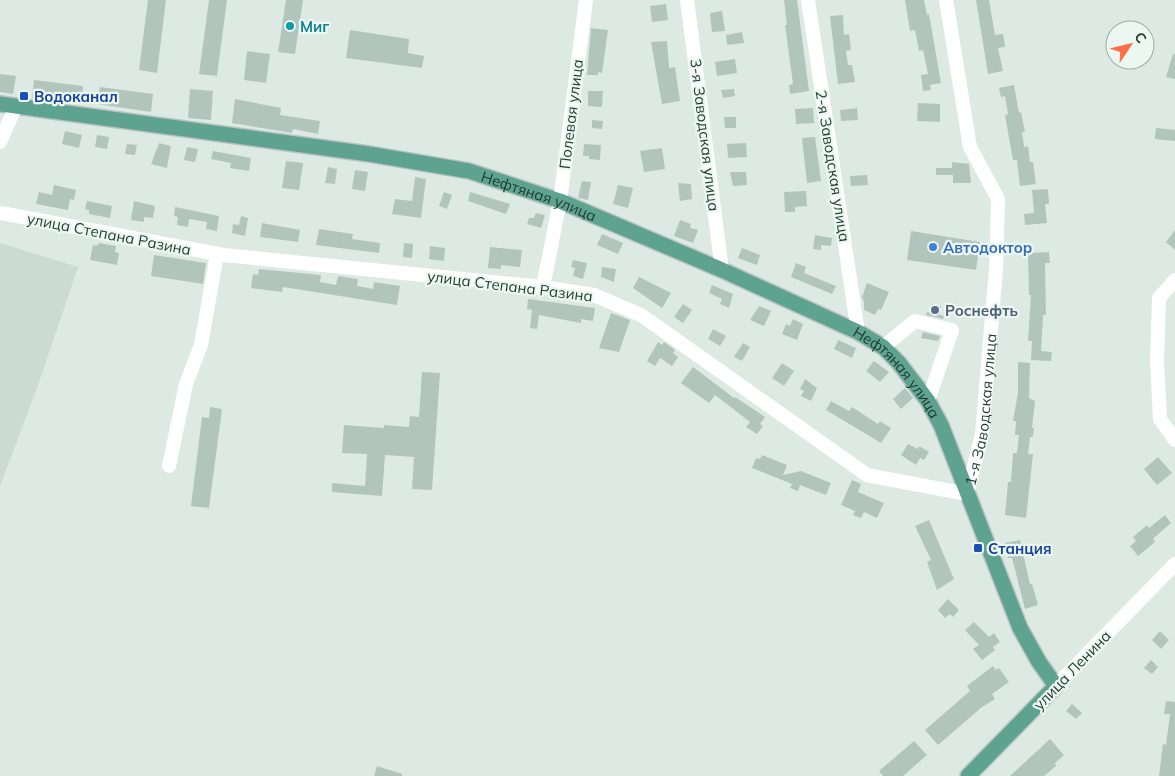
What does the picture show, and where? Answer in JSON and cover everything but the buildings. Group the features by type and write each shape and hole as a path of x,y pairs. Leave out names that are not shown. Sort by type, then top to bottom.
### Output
{"main road":[{"name":"Нефтяная улица","path":"0,104 436,165 469,171 560,201 722,270 858,332 883,347 915,381 928,401 941,425 967,494"},
{"name":"1-я Заводская улица","path":"967,494 1020,628 1039,662 1056,686"},
{"name":"улица Ленина","path":"968,776 1056,686"}],"street":[{"name":"Полевая улица","path":"543,287 560,201 586,0"},
{"name":"3-я Заводская улица","path":"687,0 722,270"},
{"name":"2-я Заводская улица","path":"808,0 858,332"},
{"name":"1-я Заводская улица","path":"946,0 970,147 998,199 996,269 982,434 967,494"},
{"path":"0,142 16,106"},
{"name":"улица Степана Разина","path":"1,213 217,254 543,287 594,295 641,316 867,475 967,494"},
{"path":"169,466 186,384 201,345 217,254"},
{"path":"1175,280 1159,298 1157,361 1160,419 1175,440"},
{"path":"883,347 915,321 952,330 928,401"},
{"name":"улица Ленина","path":"1056,686 1173,570"}],"shaded area":[{"path":"0,243 78,267 37,388 0,486"}],"place":[{"name":"Миг","path":"290,26"},
{"name":"Водоканал","path":"24,96"},
{"name":"Автодоктор","path":"933,247"},
{"name":"Роснефть","path":"935,310"},
{"name":"Станция","path":"978,548"}]}
